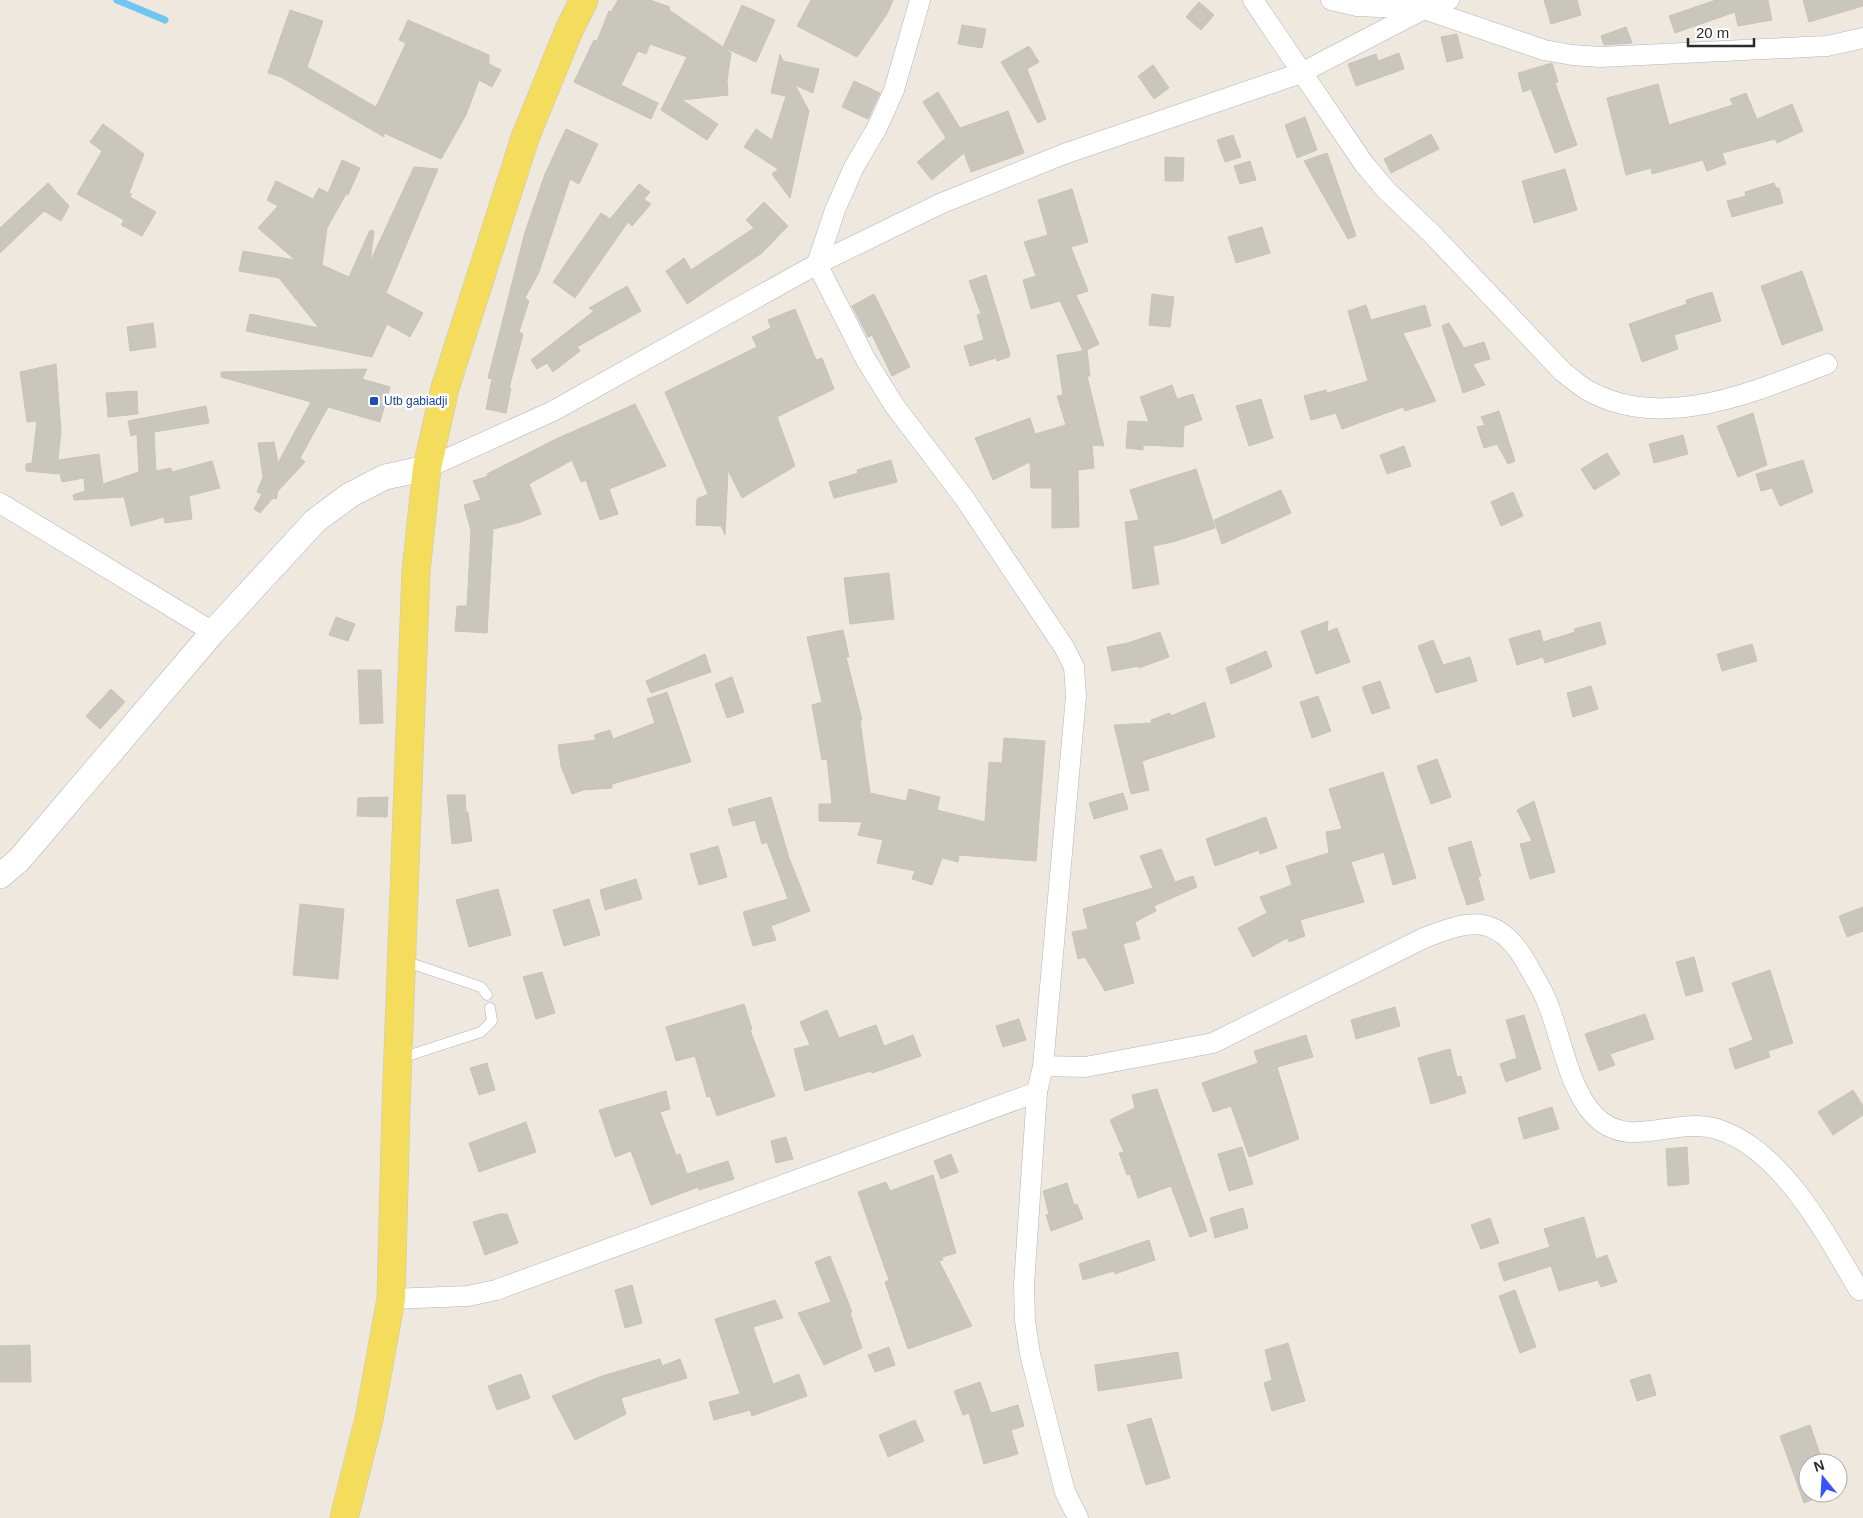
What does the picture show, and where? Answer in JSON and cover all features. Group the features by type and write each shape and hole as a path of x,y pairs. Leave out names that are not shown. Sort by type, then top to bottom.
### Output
{"main road":[{"path":"344,1518 369,1419 391,1299 416,571 427,468 444,388 525,138 568,30 584,0"}],"street":[{"path":"920,0 894,90 877,128 850,175 835,210 817,264 866,360 894,406 965,499 1064,647 1074,667 1076,696 1043,1066 1037,1092 1024,1285 1025,1321 1030,1354 1065,1492 1078,1518"},
{"path":"1254,0 1301,74 1364,164 1386,190 1431,233 1563,372 1588,390 1611,400 1673,409 1710,403 1763,388 1827,364"},
{"path":"1331,0 1357,6 1424,9 1544,50 1572,55 1601,56 1817,46 1863,38"},
{"path":"0,876 19,860 213,632 314,521 350,495 385,478 427,468 553,411 817,264 942,202 1064,154 1301,74 1424,9 1449,0"},
{"path":"0,503 213,632"},
{"path":"1043,1066 1085,1067 1213,1043 1424,938 1450,928 1470,925 1486,926 1510,940 1540,988 1576,1086 1594,1115 1608,1125 1634,1134 1678,1126 1710,1128 1736,1138 1750,1147 1788,1180 1824,1230 1859,1290"},
{"path":"391,1299 468,1296 496,1290 1037,1092"}],"lane":[{"path":"402,960 481,987 487,995"},
{"path":"398,1059 481,1032 492,1021 490,1008"}],"building":[{"path":"618,0 650,0 670,7 669,10 731,53 727,81 728,95 682,100 718,124 707,140 661,110 687,57 650,44 646,54 638,51 621,85 658,103 651,119 574,82 594,40 597,41 609,11 611,12"},
{"path":"811,0 893,0 887,14 857,57 797,26"},
{"path":"1544,0 1577,0 1581,15 1551,24"},
{"path":"1716,0 1768,0 1772,20 1738,26 1735,12 1675,33 1669,16"},
{"path":"1803,0 1863,0 1863,6 1809,22"},
{"path":"1199,2 1214,15 1201,30 1186,17"},
{"path":"742,5 775,20 756,62 723,47"},
{"path":"290,10 323,21 307,67 376,107 406,43 399,40 408,20 489,55 489,64 501,70 492,87 479,80 466,115 441,159 384,133 384,137 281,77 268,73"},
{"path":"962,25 986,29 982,48 958,44"},
{"path":"1626,27 1632,43 1604,45 1601,36"},
{"path":"1457,34 1463,58 1447,62 1441,37"},
{"path":"1029,46 1039,62 1027,69 1046,119 1038,123 1001,62"},
{"path":"1399,53 1404,69 1356,86 1348,64 1376,54 1378,61"},
{"path":"780,54 783,61 819,69 813,93 795,85 809,111 790,198 772,174 778,169 744,147 756,129 772,140 786,96 771,93"},
{"path":"1552,63 1558,82 1555,83 1577,145 1555,153 1531,89 1523,92 1518,73"},
{"path":"1153,65 1169,88 1154,99 1138,76"},
{"path":"854,81 880,93 868,119 842,107"},
{"path":"1658,84 1669,125 1733,105 1730,99 1746,93 1757,119 1792,104 1803,131 1777,143 1775,139 1722,153 1726,164 1707,171 1703,160 1652,174 1651,168 1626,175 1607,98"},
{"path":"938,92 960,128 1008,111 1024,153 971,172 964,153 932,180 917,162 946,138 923,102"},
{"path":"1305,117 1317,150 1297,158 1285,125"},
{"path":"103,124 144,154 129,193 132,194 130,197 156,212 142,236 121,225 124,220 77,194 102,151 90,142"},
{"path":"566,129 598,144 579,184 570,179 539,272 525,298 529,301 519,332 523,334 509,388 511,388 506,413 486,409 492,379 488,378 525,232 545,174"},
{"path":"1431,134 1439,149 1391,173 1384,159"},
{"path":"1233,135 1241,157 1225,162 1217,140"},
{"path":"1327,153 1356,236 1348,239 1304,161"},
{"path":"1165,157 1184,158 1183,181 1165,181"},
{"path":"342,160 360,168 348,195 346,194 327,228 322,265 349,277 370,230 374,231 370,262 414,167 438,169 386,293 423,313 410,337 387,324 372,357 246,331 250,314 319,328 279,278 239,271 243,251 295,260 258,228 278,206 267,200 276,181 313,199 319,188 328,193"},
{"path":"1250,161 1256,180 1240,184 1234,166"},
{"path":"1565,169 1577,210 1534,223 1522,181"},
{"path":"48,183 69,206 61,221 44,211 0,253 0,228"},
{"path":"1774,183 1776,188 1779,188 1783,203 1732,217 1727,201 1746,196 1745,192"},
{"path":"639,184 650,192 644,199 651,204 632,226 628,222 575,298 553,282 601,213 610,219"},
{"path":"1072,189 1088,242 1071,247 1088,291 1076,295 1099,344 1084,351 1087,350 1090,376 1087,376 1104,446 1092,445 1094,468 1078,470 1079,527 1052,528 1052,488 1031,488 1030,462 993,480 975,438 1030,418 1035,434 1066,425 1057,396 1063,395 1057,355 1083,351 1060,301 1031,309 1023,280 1036,276 1024,242 1048,235 1038,200"},
{"path":"764,202 788,226 762,253 687,304 666,271 684,258 691,270 754,228 746,220"},
{"path":"1262,227 1270,253 1236,263 1228,237"},
{"path":"1802,271 1823,330 1782,345 1761,286"},
{"path":"986,275 1010,354 1009,357 997,361 996,358 970,366 964,346 984,340 977,315 981,314 969,281"},
{"path":"627,286 641,311 577,347 580,351 553,372 547,363 537,369 531,360 594,311 589,308"},
{"path":"1712,292 1721,321 1674,335 1678,349 1642,362 1629,324 1687,304 1686,300"},
{"path":"874,294 910,367 892,376 872,335 868,337 852,306"},
{"path":"1152,294 1174,297 1170,327 1149,325"},
{"path":"1366,305 1371,320 1425,305 1431,326 1403,333 1436,401 1405,411 1403,407 1342,429 1336,413 1311,420 1304,396 1326,390 1327,393 1368,381 1348,311"},
{"path":"795,309 816,360 822,358 834,389 777,417 795,466 742,498 728,470 725,535 721,526 696,525 697,499 708,494 665,392 757,347 752,337 771,328 768,320"},
{"path":"153,323 156,347 130,351 127,327"},
{"path":"1449,323 1464,348 1484,342 1490,359 1473,364 1485,385 1463,393 1442,326"},
{"path":"56,364 61,432 58,460 99,454 103,484 139,472 137,434 131,436 128,421 206,406 209,423 154,432 156,471 171,468 172,472 212,461 220,488 189,496 192,519 165,523 164,517 131,526 124,497 74,500 73,495 85,491 84,478 62,482 60,474 26,471 26,464 32,463 37,421 27,422 20,372"},
{"path":"367,369 362,379 390,387 380,422 328,407 300,458 305,462 278,491 276,499 273,498 260,513 254,509 262,494 257,492 263,477 258,443 274,442 278,463 311,402 221,377 221,372"},
{"path":"1172,385 1177,399 1193,394 1202,420 1184,426 1183,447 1143,445 1143,450 1126,448 1128,421 1149,422 1140,397"},
{"path":"137,391 138,414 108,417 106,393"},
{"path":"1261,399 1273,438 1249,446 1236,406"},
{"path":"635,404 666,466 609,489 618,514 600,520 586,480 581,482 572,460 529,484 541,514 521,522 493,529 487,633 455,631 457,606 467,606 471,531 464,505 481,500 473,481 488,476 487,474 556,439"},
{"path":"1499,411 1515,461 1508,464 1497,444 1484,448 1477,427 1485,425 1481,417"},
{"path":"1753,413 1767,465 1738,477 1717,426"},
{"path":"1683,435 1688,454 1654,463 1649,444"},
{"path":"1404,446 1411,466 1387,474 1380,455"},
{"path":"1607,453 1620,474 1594,490 1581,469"},
{"path":"891,460 897,482 834,498 829,482 858,473 857,470"},
{"path":"1803,460 1813,492 1780,506 1772,488 1761,491 1756,474"},
{"path":"1196,469 1215,528 1173,542 1153,546 1159,584 1133,589 1125,522 1139,520 1130,490"},
{"path":"1281,490 1291,513 1222,544 1214,520"},
{"path":"1513,492 1523,516 1501,526 1491,502"},
{"path":"889,573 894,619 850,624 844,578"},
{"path":"336,617 355,624 348,641 329,635"},
{"path":"1328,621 1327,632 1337,628 1350,662 1316,674 1301,631"},
{"path":"1600,622 1606,644 1545,663 1543,657 1517,665 1509,639 1540,630 1543,642 1575,632 1574,629"},
{"path":"843,630 849,657 846,657 862,720 860,720 870,793 906,801 909,789 940,797 937,810 985,822 989,762 1002,763 1004,738 1045,741 1036,861 959,855 958,862 942,858 932,885 912,879 915,871 877,863 883,840 858,835 862,822 819,821 819,804 832,804 827,759 822,760 812,705 822,702 807,637"},
{"path":"1160,632 1169,657 1139,668 1139,666 1112,671 1107,647 1128,643"},
{"path":"1433,640 1443,665 1470,657 1477,681 1436,693 1418,646"},
{"path":"1752,644 1757,661 1722,671 1717,654"},
{"path":"1266,651 1272,667 1231,684 1226,668"},
{"path":"705,654 711,672 651,693 646,681"},
{"path":"358,670 381,670 383,723 360,724"},
{"path":"732,677 744,712 727,718 715,684"},
{"path":"1380,681 1390,708 1372,714 1362,687"},
{"path":"1591,686 1598,709 1573,717 1567,693"},
{"path":"111,689 125,702 100,729 86,716"},
{"path":"667,692 691,762 612,784 612,788 583,790 572,794 561,766 558,745 596,740 594,735 610,730 613,739 655,723 647,699"},
{"path":"1318,696 1331,731 1312,738 1300,702"},
{"path":"1205,702 1215,737 1142,761 1149,790 1131,794 1114,725 1152,723 1151,720 1170,713 1171,716"},
{"path":"1437,759 1451,797 1431,804 1417,766"},
{"path":"1383,772 1416,878 1393,885 1384,852 1351,862 1364,902 1300,920 1305,936 1289,942 1287,938 1253,957 1238,928 1267,913 1260,897 1292,885 1286,866 1329,853 1326,832 1342,829 1329,789"},
{"path":"1123,793 1128,809 1094,819 1089,803"},
{"path":"447,795 465,795 466,812 468,812 472,841 452,844"},
{"path":"388,797 387,817 357,816 358,798"},
{"path":"771,797 789,858 810,911 771,926 776,940 753,946 743,912 788,899 767,842 762,844 755,820 733,826 728,809"},
{"path":"1534,801 1555,872 1530,879 1520,844 1532,841 1517,810"},
{"path":"1266,817 1277,848 1260,854 1259,850 1215,866 1206,839"},
{"path":"1471,841 1481,876 1478,877 1484,900 1467,905 1448,848"},
{"path":"718,846 727,877 699,885 690,854"},
{"path":"1161,849 1175,882 1193,876 1197,887 1154,906 1156,911 1135,922 1140,939 1123,944 1134,983 1105,991 1085,957 1078,959 1072,932 1088,929 1083,909 1153,888 1140,856"},
{"path":"636,879 642,899 605,910 600,890"},
{"path":"498,889 511,935 469,947 456,900"},
{"path":"589,899 600,935 564,946 553,910"},
{"path":"300,904 344,909 338,979 293,975"},
{"path":"1863,907 1863,931 1847,937 1839,916"},
{"path":"1694,957 1703,991 1686,996 1676,962"},
{"path":"1770,970 1793,1043 1768,1051 1770,1057 1735,1069 1729,1049 1753,1040 1732,983"},
{"path":"542,972 555,1013 536,1019 523,977"},
{"path":"744,1004 752,1029 750,1030 775,1096 717,1116 710,1096 707,1097 695,1056 676,1061 666,1027"},
{"path":"1395,1007 1400,1026 1356,1039 1351,1020"},
{"path":"827,1010 839,1038 876,1025 884,1046 913,1035 921,1056 872,1073 871,1071 805,1091 794,1049 810,1045 800,1022"},
{"path":"1645,1014 1654,1039 1610,1054 1615,1065 1599,1071 1585,1034"},
{"path":"1524,1015 1541,1069 1506,1082 1500,1064 1517,1058 1506,1020"},
{"path":"1019,1019 1026,1040 1003,1047 996,1026"},
{"path":"1306,1035 1313,1057 1277,1067 1299,1139 1249,1157 1231,1106 1213,1112 1202,1083 1258,1063 1254,1051"},
{"path":"1450,1049 1457,1077 1461,1076 1466,1093 1431,1104 1418,1058"},
{"path":"487,1063 495,1090 479,1095 470,1068"},
{"path":"1157,1089 1207,1231 1190,1237 1171,1186 1138,1198 1130,1174 1127,1175 1119,1153 1124,1152 1110,1120 1135,1108 1132,1095"},
{"path":"1853,1090 1863,1106 1863,1115 1833,1135 1818,1112"},
{"path":"666,1091 670,1109 660,1112 676,1155 680,1154 687,1174 728,1161 734,1179 699,1190 698,1187 651,1205 631,1151 615,1157 599,1110"},
{"path":"1552,1107 1559,1129 1524,1139 1518,1118"},
{"path":"526,1122 536,1152 479,1172 469,1143"},
{"path":"786,1137 793,1159 776,1163 771,1141"},
{"path":"1242,1147 1253,1184 1229,1191 1218,1154"},
{"path":"1687,1147 1689,1184 1668,1186 1666,1149"},
{"path":"951,1154 958,1172 941,1179 934,1161"},
{"path":"933,1175 956,1253 942,1257 943,1260 939,1261 972,1326 908,1349 885,1282 889,1280 858,1192 886,1182 890,1191"},
{"path":"1067,1183 1074,1205 1077,1204 1083,1219 1051,1231 1046,1215 1049,1214 1043,1191"},
{"path":"1243,1208 1248,1228 1215,1238 1210,1218"},
{"path":"500,1214 507,1214 518,1243 485,1255 473,1222"},
{"path":"1584,1217 1596,1259 1607,1255 1617,1282 1601,1287 1598,1280 1559,1291 1551,1266 1504,1281 1498,1263 1550,1247 1544,1229"},
{"path":"1490,1218 1499,1243 1481,1249 1471,1225"},
{"path":"1149,1240 1155,1260 1115,1274 1114,1271 1083,1280 1079,1264"},
{"path":"830,1256 852,1312 850,1313 862,1348 824,1365 798,1313 831,1302 815,1262"},
{"path":"632,1285 642,1323 625,1328 615,1290"},
{"path":"1515,1290 1536,1347 1520,1353 1499,1296"},
{"path":"775,1300 783,1318 753,1327 773,1384 799,1374 807,1396 752,1416 750,1410 714,1420 709,1402 740,1394 715,1319"},
{"path":"1288,1343 1305,1401 1272,1411 1264,1383 1272,1380 1265,1350"},
{"path":"30,1345 31,1382 0,1382 0,1346"},
{"path":"889,1347 895,1365 875,1372 868,1355"},
{"path":"1178,1352 1182,1378 1098,1391 1095,1365"},
{"path":"660,1359 662,1366 680,1359 687,1378 621,1398 626,1414 575,1440 552,1396 602,1376"},
{"path":"521,1374 530,1398 497,1410 488,1386"},
{"path":"1650,1374 1656,1395 1637,1401 1630,1380"},
{"path":"980,1382 991,1413 1018,1405 1024,1426 1011,1430 1018,1454 984,1464 969,1413 963,1415 954,1391"},
{"path":"1151,1418 1170,1478 1146,1485 1127,1425"},
{"path":"915,1420 924,1441 888,1457 879,1435"},
{"path":"1810,1425 1820,1453 1798,1453 1798,1486 1780,1436"}],"waterway":[{"path":"117,0 165,20"}],"place":[{"name":"Utb gabiadji","path":"374,401"}]}
